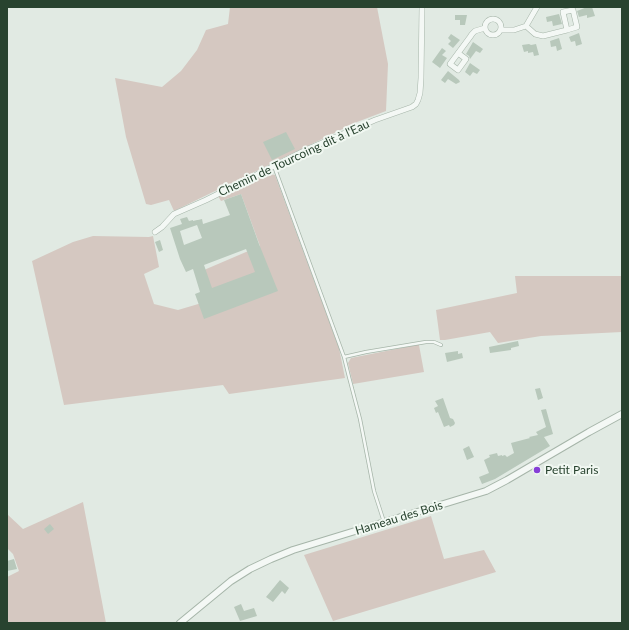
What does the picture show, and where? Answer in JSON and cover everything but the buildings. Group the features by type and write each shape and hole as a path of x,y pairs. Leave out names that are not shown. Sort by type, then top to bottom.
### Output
{"street":[{"name":"Chemin de Tourcoing dit à l'Eau","path":"155,232 174,214 339,135 416,104 420,93 421,78 422,7"},
{"path":"501,30 500,24 494,19 487,21 485,25 486,33 492,36 501,30 514,30 526,26 537,7"},
{"path":"526,26 535,34 543,36 567,30"},
{"path":"458,53 472,34 485,28"},
{"name":"Hameau des Bois","path":"180,623 231,581 260,564 294,550 494,487 622,414"}],"lane":[{"path":"274,166 344,357 360,419 374,491 384,522"},
{"path":"344,357 426,342 434,342 441,345"}],"shaded area":[{"path":"230,7 377,7 388,64 386,111 357,122 174,211 169,200 151,205 146,204 126,137 115,78 162,87 181,71 197,50 206,30 228,24"},
{"path":"265,173 275,175 339,348 345,378 229,394 223,385 64,405 32,261 73,242 93,236 153,236 159,267 144,274 154,304 178,310 205,302 197,273 260,246 241,194 221,201 218,196"},
{"path":"515,276 622,276 622,332 541,336 498,343 490,332 440,340 436,310 517,293"},
{"path":"419,345 424,372 353,384 348,363 351,358"},
{"path":"83,502 106,623 7,623 7,577 19,571 13,554 7,548 7,514 23,529"},
{"path":"431,516 444,559 484,550 496,572 333,621 304,555"}],"place":[{"name":"Petit Paris","path":"537,470"}]}
